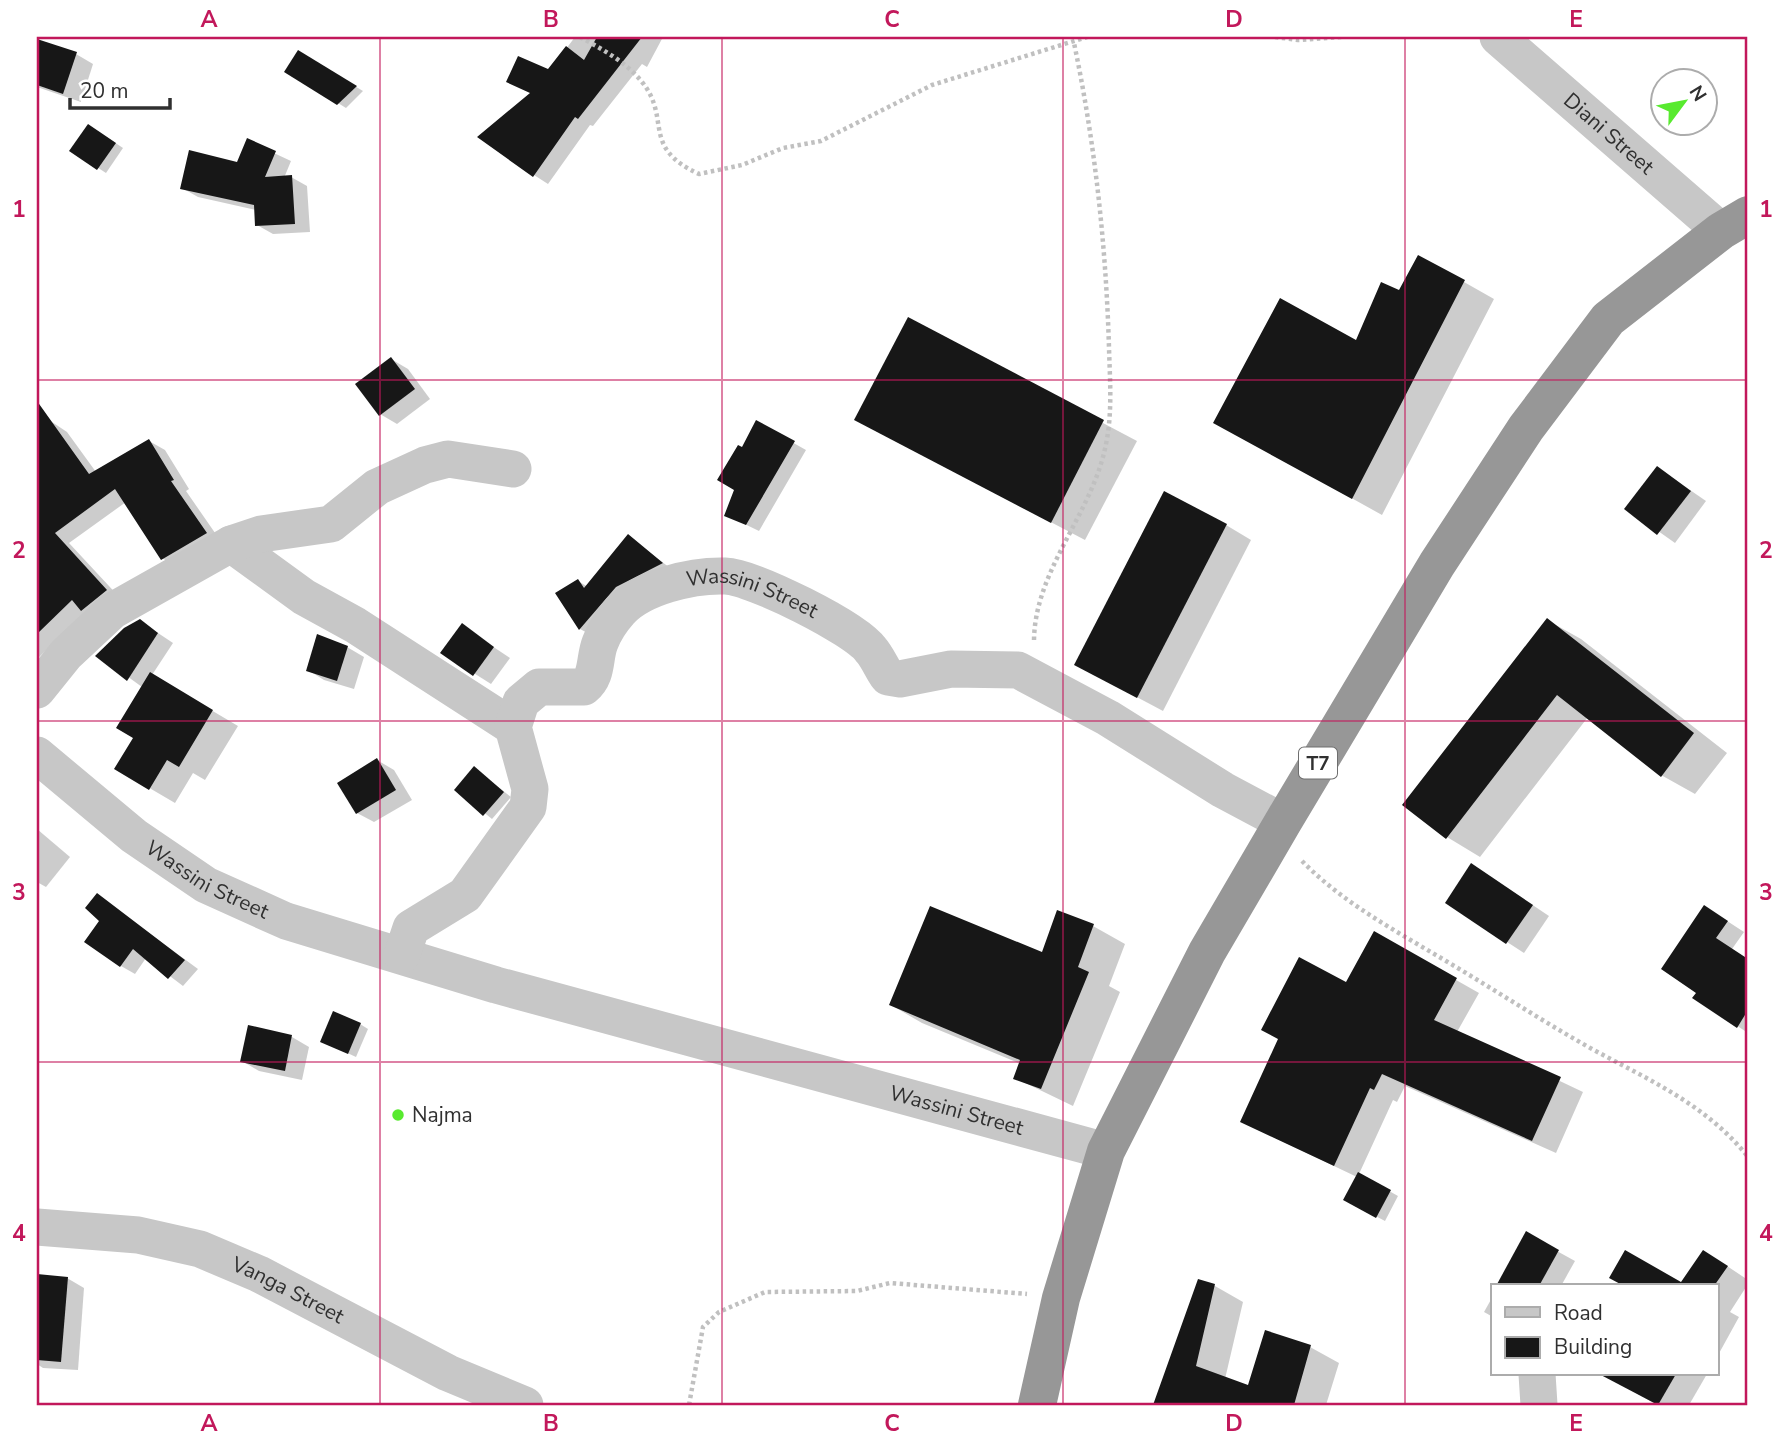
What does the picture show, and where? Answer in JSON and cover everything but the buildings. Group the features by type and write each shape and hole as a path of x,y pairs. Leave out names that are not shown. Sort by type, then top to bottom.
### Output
{"highway":[{"name":"T7","path":"1037,1405 1061,1298 1106,1151 1207,952 1280,828 1437,564 1526,428 1608,319 1735,223"}],"street":[{"name":"Diani Street","path":"1498,37 1531,50 1735,223"},
{"path":"37,690 66,654 112,611 231,544 261,534 331,524 377,487 425,465 449,459 513,469"},
{"path":"231,544 304,597 355,625 513,727 530,789 527,807 465,895 411,928 402,955"},
{"name":"Wassini Street","path":"513,727 521,702 539,687 577,689 589,683 600,643 615,619 631,601 662,588 697,579 726,576 766,588 822,615 871,649 888,677 900,679 951,669 983,669 1018,670 1041,680 1223,790 1280,828"},
{"name":"Wassini Street","path":"37,755 134,836 206,885 286,921 523,992 1106,1151"},
{"name":"Vanga Street","path":"37,1227 138,1235 200,1250 259,1274 449,1373 525,1405"},
{"path":"1536,1376 1539,1405"}],"path":[{"path":"580,37 608,52 643,83 655,112 661,143 678,162 699,174 742,165 783,148 821,141 932,85 1087,37"},
{"path":"1275,37 1298,40 1342,37"},
{"path":"1041,680 1034,645 1034,617 1046,584 1095,482 1110,421 1104,247 1089,124 1074,43"},
{"path":"1280,828 1319,878 1349,901 1566,1034 1684,1098 1730,1134 1748,1157"},
{"path":"689,1405 703,1327 719,1312 765,1292 857,1291 890,1283 1061,1298"}],"place":[{"name":"Najma","path":"398,1115"}]}
